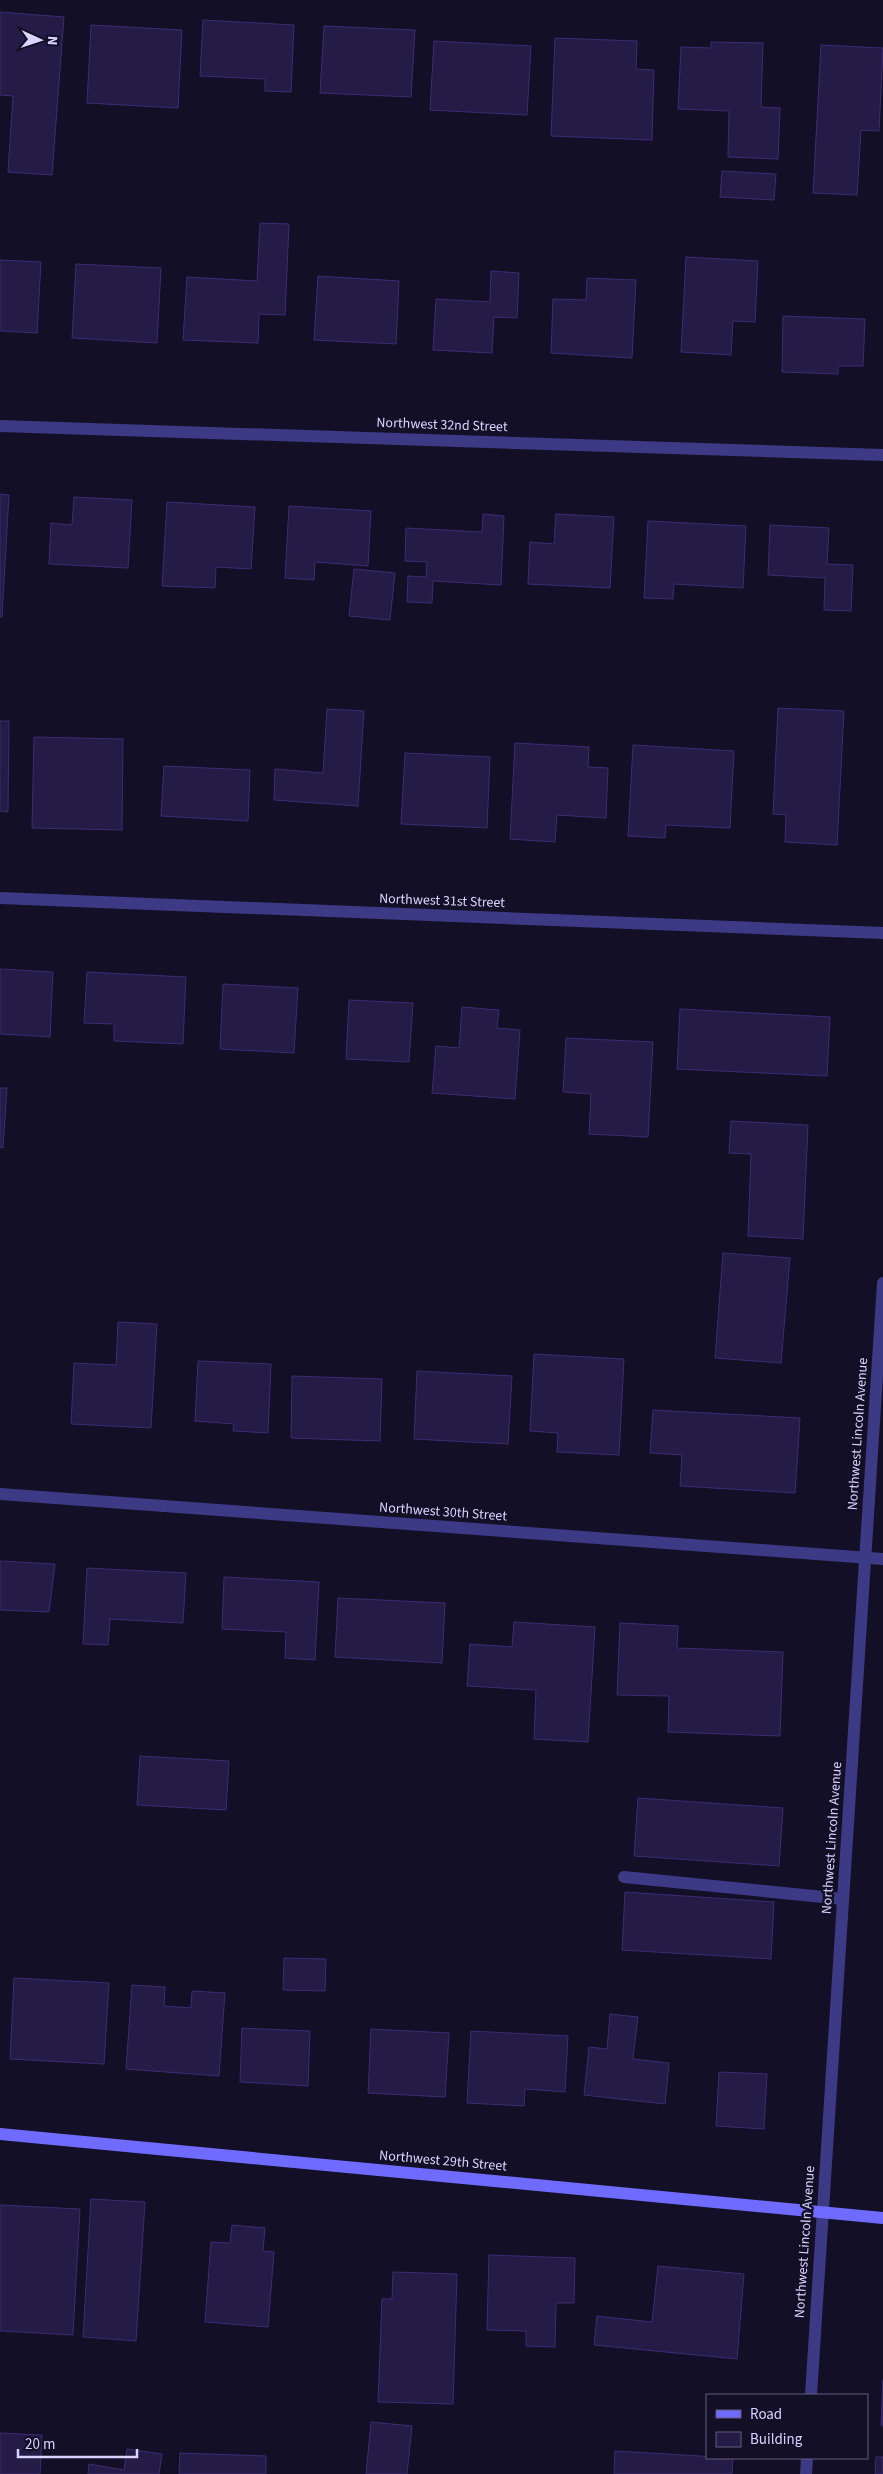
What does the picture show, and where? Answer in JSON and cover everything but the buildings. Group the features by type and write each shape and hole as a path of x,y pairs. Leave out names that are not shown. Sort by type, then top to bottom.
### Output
{"street":[{"name":"Northwest 32nd Street","path":"0,426 883,455"},
{"name":"Northwest 31st Street","path":"0,898 883,933"},
{"name":"Northwest Lincoln Avenue","path":"811,2394 883,1283"},
{"name":"Northwest 30th Street","path":"0,1494 883,1559"},
{"path":"624,1877 843,1900"},
{"name":"Northwest 29th Street","path":"0,2134 883,2218"},
{"path":"806,2474 807,2459"}]}
